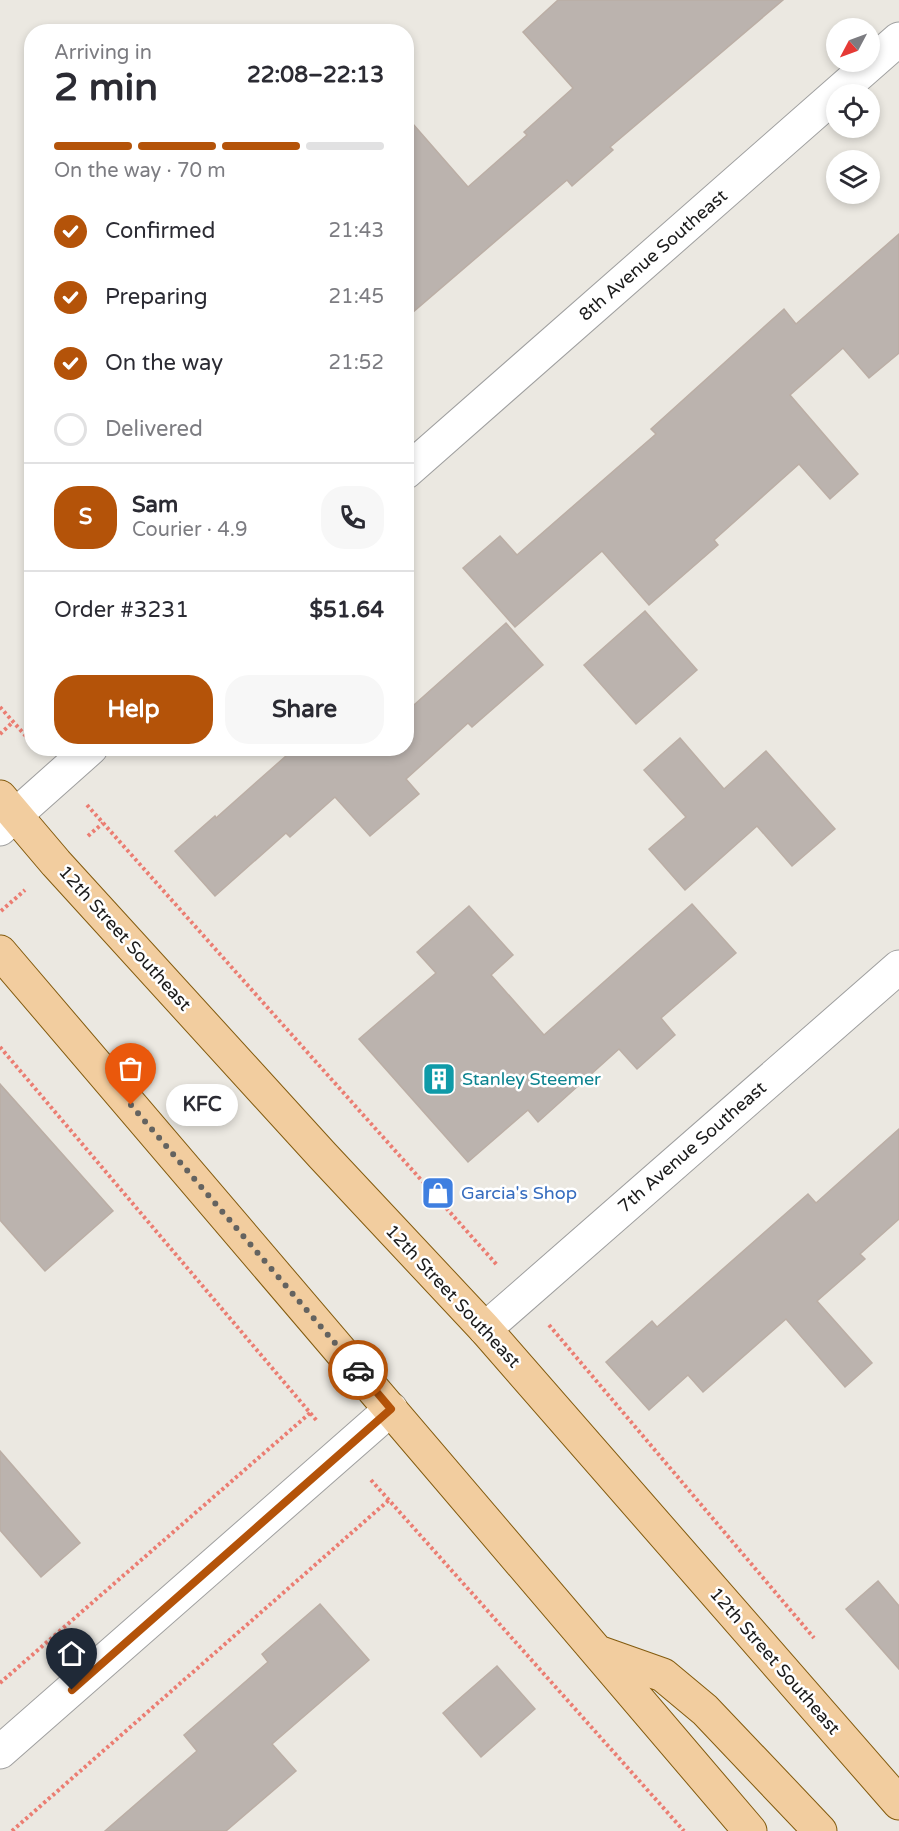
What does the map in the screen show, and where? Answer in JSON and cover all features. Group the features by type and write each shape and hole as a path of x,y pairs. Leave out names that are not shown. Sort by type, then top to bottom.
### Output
{"main road":[{"name":"12th Street Southeast","path":"5,814 56,862 323,1156 485,1329 899,1803"},
{"path":"0,952 750,1831"},
{"path":"596,1652 663,1675 705,1710 820,1831"}],"street":[{"name":"8th Avenue Southeast","path":"414,465 899,39"},
{"path":"5,814 81,756"},
{"name":"7th Avenue Southeast","path":"485,1329 899,967"},
{"path":"0,1752 391,1409"}],"path":[{"path":"0,707 24,734"},
{"path":"0,734 13,722"},
{"path":"103,823 484,1251"},
{"path":"0,1047 309,1413 0,1683"},
{"path":"561,1340 814,1639"},
{"path":"12,1831 389,1500 684,1831"}],"building":[{"path":"558,0 783,0 610,147 613,150 572,186 567,180 414,311 414,125 468,187 527,135 524,132 573,88 523,32"},
{"path":"899,234 899,353 869,378 843,348 790,395 858,474 830,499 799,464 714,540 718,545 649,605 602,551 515,627 463,568 500,536 517,555 656,434 651,429 784,309 796,324"},
{"path":"645,611 697,670 636,724 584,665"},
{"path":"506,623 543,665 472,727 468,723 406,779 419,794 370,836 335,797 290,837 286,833 215,896 175,851 286,756 414,756 414,705"},
{"path":"680,738 724,789 766,751 835,829 792,866 757,826 685,890 649,849 686,817 644,770"},
{"path":"692,904 736,953 661,1018 675,1035 637,1069 619,1049 538,1122 528,1110 468,1162 359,1039 436,973 417,952 469,906 513,955 491,975 544,1035"},
{"path":"0,1084 113,1211 45,1271 0,1220"},
{"path":"899,1129 899,1219 860,1254 865,1259 817,1301 872,1363 845,1387 786,1319 703,1392 688,1375 649,1410 606,1362 652,1321 657,1327 808,1194 816,1203"},
{"path":"0,1451 80,1543 41,1577 0,1530"},
{"path":"878,1581 899,1606 899,1669 846,1609"},
{"path":"320,1604 369,1660 272,1744 296,1771 226,1831 105,1831 197,1751 184,1735 268,1662 262,1654"},
{"path":"497,1666 535,1709 481,1757 443,1713"}],"way so far":[{"path":"131,1105 358,1370"}],"place":[{"name":"Stanley Steemer","path":"439,1079"},
{"name":"KFC","path":"131,1105"},
{"name":"Garcia's Shop","path":"438,1193"}],"route":[{"path":"72,1690 391,1409 358,1370"}]}
